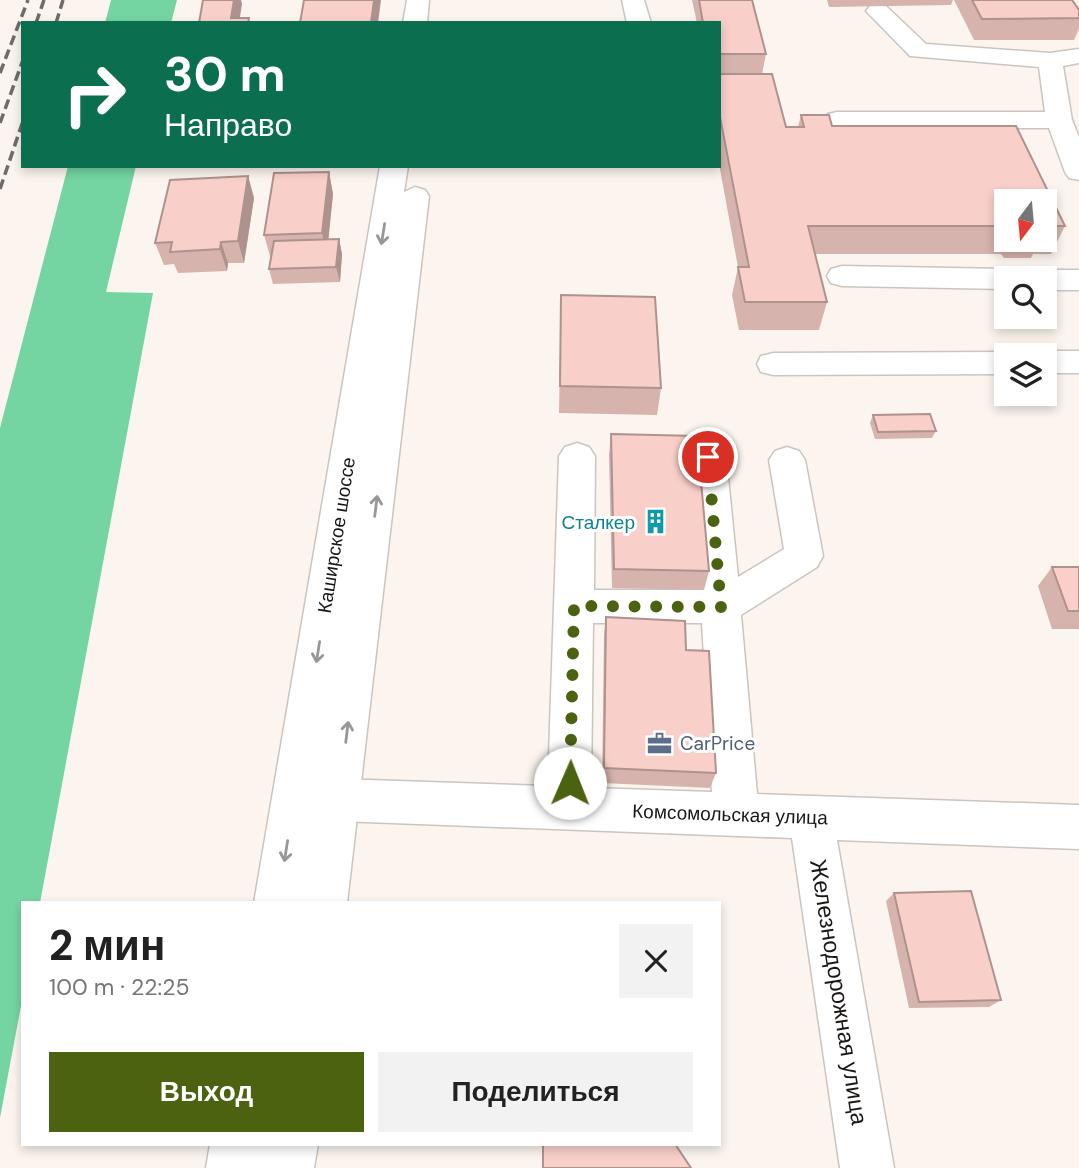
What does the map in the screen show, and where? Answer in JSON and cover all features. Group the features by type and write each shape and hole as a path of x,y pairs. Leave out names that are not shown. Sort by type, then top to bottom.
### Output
{"main road":[{"path":"415,21 418,0"},
{"path":"633,0 638,21"},
{"path":"878,11 919,51 1050,60 1079,56"},
{"path":"1050,60 1059,120 1079,172"},
{"path":"838,120 1059,120"},
{"name":"Каширское шоссе","path":"278,901 394,168"},
{"name":"Каширское шоссе","path":"324,901 418,168"},
{"path":"842,276 994,279"},
{"path":"1057,280 1079,280"},
{"path":"1057,362 1079,362"},
{"path":"773,364 994,363"},
{"path":"569,809 577,456"},
{"path":"708,457 736,813"},
{"path":"574,606 721,607 804,555 788,460"},
{"name":"Комсомольская улица","path":"339,800 1079,827"},
{"name":"Железнодорожная улица","path":"811,817 867,1168"},
{"path":"233,1168 237,1146"},
{"path":"287,1168 291,1146"}],"green space":[{"path":"111,0 177,0 172,21 106,21"},
{"path":"67,168 136,168 106,292 153,293 40,901 21,901 21,1006 0,1118 0,428"}],"building":[{"path":"203,0 234,0 231,18 249,18 248,21 199,21"},
{"path":"304,0 374,0 371,21 300,21"},
{"path":"699,0 752,0 766,54 721,54 721,21 703,21"},
{"path":"972,0 1072,0 1079,10 1079,18 982,19"},
{"path":"721,74 772,74 786,127 804,127 801,115 829,115 832,126 1016,126 1047,189 994,189 994,226 808,226 827,302 745,302 738,267 749,267 721,122"},
{"path":"329,172 322,233 264,235 274,173"},
{"path":"248,176 238,241 221,242 220,249 170,252 172,242 155,243 170,180"},
{"path":"1057,210 1065,226 1057,226"},
{"path":"339,239 336,267 269,269 274,241"},
{"path":"561,295 655,297 661,388 560,386"},
{"path":"930,414 936,431 878,432 873,415"},
{"name":"Сталкер","path":"611,434 697,436 709,571 614,569"},
{"path":"1052,567 1079,567 1079,611 1068,611"},
{"path":"606,617 685,621 686,650 709,651 716,773 604,768"},
{"path":"971,891 1001,1000 919,1002 894,893"},
{"path":"543,1146 676,1146 691,1168 543,1168"}],"railway":[{"path":"0,73 28,0"},
{"path":"37,21 44,0"},
{"path":"57,21 63,0"},
{"path":"0,123 21,65"},
{"path":"0,189 21,127"}],"place":[{"name":"Сталкер","path":"655,522"},
{"name":"CarPrice","path":"660,743"}],"route":[{"path":"570,783 574,606 721,607 708,457"}]}
